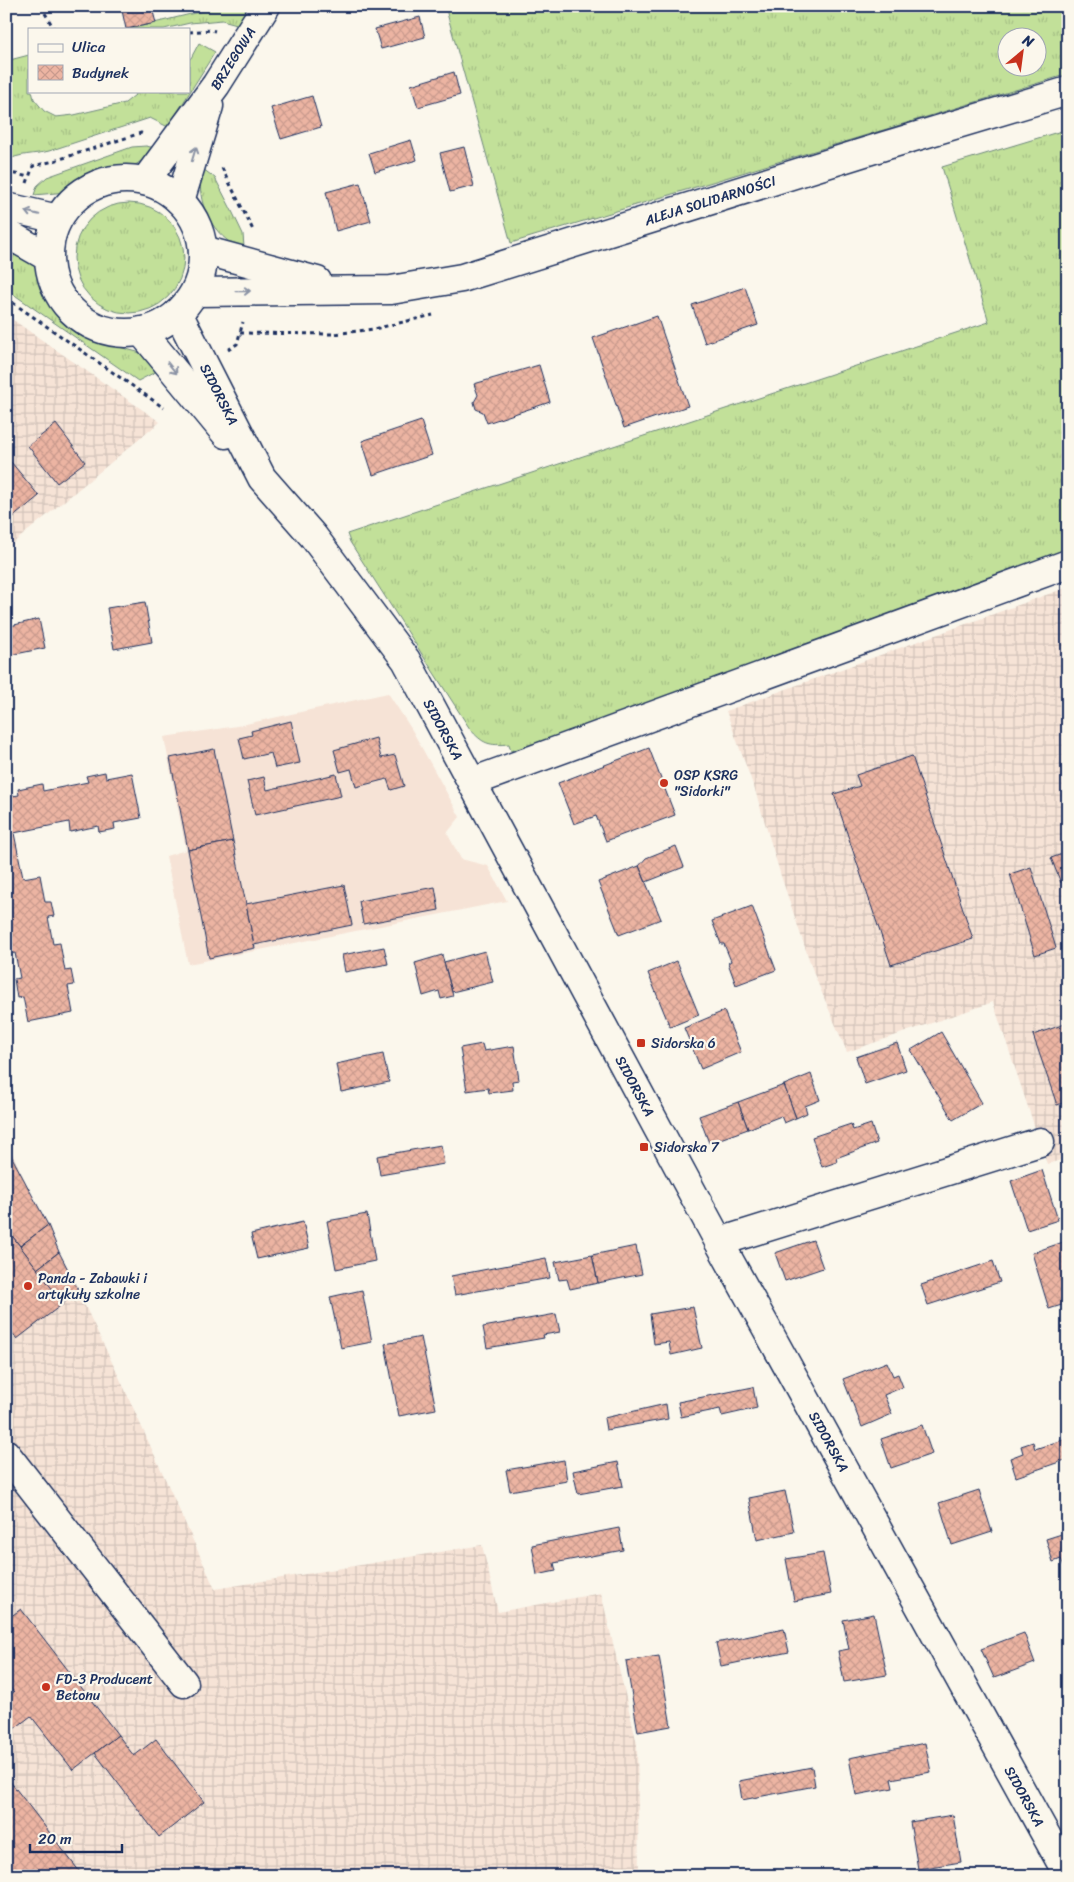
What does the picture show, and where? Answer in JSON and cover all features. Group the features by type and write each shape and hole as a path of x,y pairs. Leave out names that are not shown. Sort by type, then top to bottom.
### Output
{"street":[{"name":"BRZEGOWA","path":"145,181 216,85 266,6"},
{"path":"180,201 216,85"},
{"name":"ALEJA SOLIDARNOŚCI","path":"348,290 391,290 462,278 1068,91"},
{"path":"120,179 145,181 164,189 180,201 192,215 199,232 203,250 202,271 186,303 154,329 124,334 105,331 86,323 71,310 59,295 51,276 48,256 50,237 58,219 73,199 95,185 120,179"},
{"path":"6,206 58,219"},
{"path":"6,233 48,256"},
{"path":"203,250 348,290"},
{"path":"186,303 348,290"},
{"name":"SIDORSKA","path":"186,303 262,478 313,536 406,660 719,1242 1068,1875"},
{"path":"141,331 262,478"},
{"path":"472,782 1068,564"},
{"path":"719,1242 1040,1142"},
{"path":"6,1454 184,1683"}],"path":[{"path":"41,6 53,28"},
{"path":"27,185 33,166 141,133 148,135"},
{"path":"221,166 255,235"},
{"path":"6,172 29,177"},
{"path":"6,298 153,400"},
{"path":"221,354 237,344 243,318"}],"shaded area":[{"path":"6,315 160,422 6,549"},
{"path":"1068,587 1068,1158 1047,1164 993,1002 847,1052 814,974 781,876 755,790 726,711"},
{"path":"388,693 412,730 460,817 447,833 461,859 488,866 507,901 188,964 166,856 186,850 164,737 237,726"},
{"path":"6,1141 121,1381 215,1589 482,1545 498,1612 601,1593 637,1744 639,1876 6,1876"}],"green space":[{"path":"223,6 252,6 237,24 222,20 190,23 168,28 134,28"},
{"path":"445,6 1068,6 1068,74 511,243"},
{"path":"199,43 215,52 190,92 190,58"},
{"path":"28,55 28,92 32,92 34,99 44,111 56,117 74,115 125,103 139,92 190,92 168,127 150,118 49,151 21,155 6,161 6,61"},
{"path":"1068,129 1068,549 642,708 511,751 509,744 496,745 487,743 475,734 350,542 347,534 989,322 942,167"},
{"path":"146,146 155,148 134,166 98,175 67,192 34,195 37,186 47,177 132,147"},
{"path":"203,169 215,178 231,209 243,234 243,250 223,236 208,217 201,193"},
{"path":"129,203 150,207 168,219 180,237 184,258 180,279 168,297 150,309 129,313 108,309 90,297 78,279 74,258 78,237 90,219 108,207"},
{"path":"17,246 34,261 51,304 66,323 93,340 141,353 161,369 138,381 6,289 6,279"}],"building":[{"path":"121,6 140,6 141,11 152,8 156,23 126,28"},
{"path":"420,17 425,37 381,49 375,29"},
{"path":"454,72 460,95 418,107 411,85"},
{"path":"312,96 321,127 281,139 271,108"},
{"path":"411,140 417,160 375,172 369,153"},
{"path":"464,147 474,186 450,192 440,153"},
{"path":"360,183 371,221 336,231 326,192"},
{"path":"745,287 758,325 705,343 692,305"},
{"path":"657,316 688,406 624,428 593,338"},
{"path":"539,365 550,402 487,423 483,412 476,409 474,402 478,395 474,384"},
{"path":"421,421 432,455 373,475 362,441"},
{"path":"56,424 85,462 57,483 28,446"},
{"path":"6,456 39,496 6,523"},
{"path":"145,602 152,642 114,649 107,608"},
{"path":"39,619 45,648 6,656 6,627"},
{"path":"291,721 300,763 275,768 271,753 244,759 239,738 252,735 251,731"},
{"path":"376,738 381,758 395,755 404,786 391,790 387,779 356,787 351,769 340,772 334,750"},
{"path":"649,748 675,815 606,841 596,816 574,824 558,783"},
{"path":"214,749 233,841 188,850 170,758"},
{"path":"912,756 973,939 891,965 834,794 860,786 856,775"},
{"path":"105,772 106,778 132,773 141,818 114,823 115,829 99,832 98,826 70,832 69,822 14,833 23,878 40,875 45,902 51,902 54,916 48,917 53,944 60,943 65,971 71,970 74,985 68,986 73,1013 28,1022 23,997 17,998 14,979 20,978 15,953 9,954 6,941 6,797 19,795 18,789 42,784 43,791 88,782 86,776"},
{"path":"336,774 341,796 255,815 247,781 264,777 267,790"},
{"path":"233,841 255,948 209,958 188,850"},
{"path":"676,846 684,867 646,882 639,866 646,858"},
{"path":"1068,852 1068,881 1061,883 1051,858"},
{"path":"639,866 661,919 619,935 598,882"},
{"path":"1031,867 1056,948 1035,955 1010,874"},
{"path":"344,885 352,925 254,945 246,904"},
{"path":"435,887 439,910 363,924 359,901"},
{"path":"752,906 776,970 736,985 728,963 731,961 724,944 721,944 712,921"},
{"path":"384,947 388,964 345,972 342,955"},
{"path":"485,951 493,982 452,992 444,962"},
{"path":"442,955 453,996 441,999 439,991 423,996 415,963"},
{"path":"677,961 699,1015 670,1027 648,973"},
{"path":"724,1011 741,1052 701,1069 684,1028"},
{"path":"1068,1023 1068,1101 1057,1105 1033,1035"},
{"path":"941,1032 982,1103 953,1120 911,1050"},
{"path":"897,1043 906,1070 865,1084 856,1057"},
{"path":"482,1044 484,1051 514,1046 519,1080 512,1081 513,1090 489,1093 488,1088 467,1091 460,1048"},
{"path":"383,1054 389,1082 341,1092 336,1064"},
{"path":"811,1074 820,1100 805,1106 807,1113 796,1118 784,1085"},
{"path":"784,1085 796,1118 784,1123 781,1116 748,1129 738,1102"},
{"path":"738,1102 748,1129 709,1143 699,1116"},
{"path":"851,1124 853,1130 871,1124 877,1143 836,1158 837,1162 822,1167 812,1137"},
{"path":"441,1145 444,1164 380,1175 377,1156"},
{"path":"6,1146 48,1225 20,1246 6,1228"},
{"path":"1042,1170 1058,1220 1027,1230 1011,1181"},
{"path":"367,1214 375,1261 336,1269 327,1221"},
{"path":"303,1222 309,1248 257,1259 251,1234"},
{"path":"48,1225 59,1252 37,1269 20,1246"},
{"name":"Panda - Zabawki i artykuły szkolne","path":"6,1228 64,1303 17,1339 6,1325"},
{"path":"813,1240 823,1268 785,1281 775,1253"},
{"path":"1066,1241 1068,1248 1068,1303 1049,1309 1032,1253"},
{"path":"636,1246 642,1274 598,1283 592,1255"},
{"path":"59,1252 79,1291 63,1303 37,1269"},
{"path":"592,1255 598,1283 570,1289 567,1279 559,1280 555,1262"},
{"path":"546,1258 550,1278 455,1295 451,1276"},
{"path":"993,1261 1000,1282 928,1305 921,1285"},
{"path":"362,1290 372,1342 341,1348 330,1297"},
{"path":"693,1307 702,1348 671,1355 669,1342 654,1344 650,1314"},
{"path":"556,1314 560,1332 543,1335 544,1338 487,1348 483,1327"},
{"path":"421,1337 436,1409 399,1416 385,1344"},
{"path":"887,1362 893,1376 898,1374 903,1387 884,1395 892,1414 862,1427 843,1379"},
{"path":"753,1387 757,1408 722,1416 720,1409 681,1417 678,1402"},
{"path":"666,1404 668,1419 606,1430 604,1418"},
{"path":"922,1425 932,1454 891,1468 881,1439"},
{"path":"1068,1438 1068,1459 1016,1477 1010,1458 1023,1453 1021,1446 1033,1442 1035,1449"},
{"path":"564,1460 567,1481 510,1491 506,1470"},
{"path":"618,1462 623,1486 578,1494 573,1471"},
{"path":"979,1490 992,1532 952,1545 939,1503"},
{"path":"785,1491 794,1532 757,1540 749,1498"},
{"path":"619,1528 623,1550 554,1563 556,1571 537,1575 532,1545"},
{"path":"1068,1532 1068,1565 1064,1566 1061,1559 1053,1562 1046,1539"},
{"path":"823,1553 831,1594 794,1601 786,1559"},
{"name":"FD-3 Producent Betonu","path":"21,1609 118,1735 73,1770 31,1716 6,1735 6,1698 14,1692 6,1683 6,1620"},
{"path":"874,1614 887,1675 844,1682 838,1651 849,1649 843,1620"},
{"path":"784,1629 789,1652 721,1666 716,1643"},
{"path":"1024,1633 1035,1663 994,1678 981,1649"},
{"path":"659,1656 671,1726 638,1732 626,1661"},
{"path":"118,1735 134,1756 156,1739 204,1802 159,1837 95,1753"},
{"path":"925,1743 931,1772 891,1779 893,1788 856,1795 849,1758"},
{"path":"812,1767 815,1786 742,1800 739,1781"},
{"path":"6,1776 83,1876 6,1876"},
{"path":"953,1815 961,1862 918,1869 910,1822"},
{"path":"868,1870 869,1876 835,1876"}],"place":[{"name":"OSP KSRG \"Sidorki\"","path":"664,783"},
{"name":"Sidorska 6","path":"641,1043"},
{"name":"Sidorska 7","path":"644,1147"},
{"name":"Panda - Zabawki i artykuły szkolne","path":"28,1286"},
{"name":"FD-3 Producent Betonu","path":"46,1687"}]}
